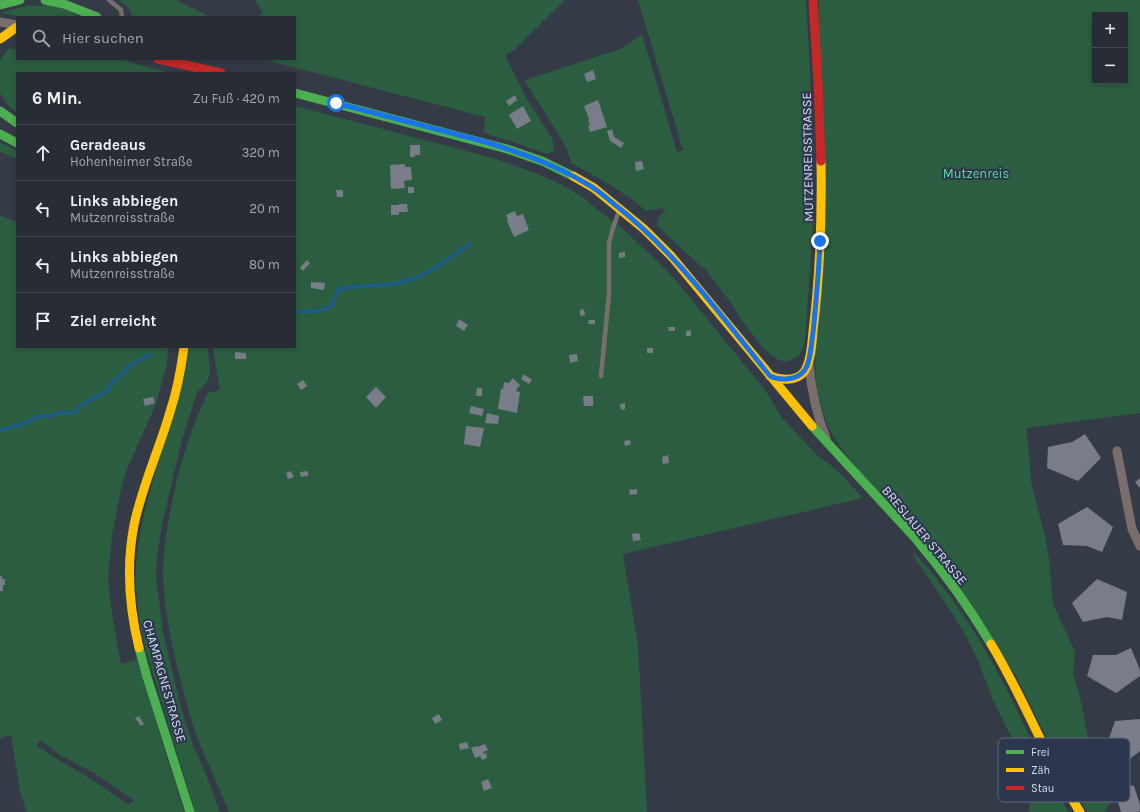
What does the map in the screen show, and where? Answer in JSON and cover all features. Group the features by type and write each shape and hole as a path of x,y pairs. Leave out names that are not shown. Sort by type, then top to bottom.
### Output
{"main road":[{"path":"0,5 20,0"},
{"path":"45,0 64,4 94,16"},
{"name":"MUTZENREISSTRASSE","path":"770,376 787,379 798,376 805,371 809,360 819,267 822,200 820,116 813,0"},
{"path":"0,39 16,27"},
{"path":"162,60 217,72"},
{"path":"189,60 205,69"},
{"name":"BRESLAUER STRASSE","path":"296,92 486,142 536,159 588,184 644,228 672,257 831,448 924,548 966,604 987,636 1011,678 1040,738"},
{"path":"0,111 16,122"},
{"path":"0,134 16,143"},
{"name":"CHAMPAGNESTRASSE","path":"184,348 182,368 175,396 136,515 130,548 129,581 132,612 139,647 190,812"},
{"name":"BRESLAUER STRASSE","path":"1074,802 1080,812"}],"street":[{"path":"0,22 16,26"},
{"name":"MUTZENREISSTRASSE","path":"809,360 810,379 817,412 831,448"},
{"path":"1117,451 1132,529 1140,546"}],"lane":[{"path":"109,0 121,10 122,16"},
{"path":"601,376 609,293 609,243 620,209"}],"green space":[{"path":"119,0 176,0 209,16 132,16 129,8"},
{"path":"255,0 565,0 514,50 505,55 527,99 553,140 554,151 547,154 484,133 485,117 266,60 296,60 296,16 258,16 263,13"},
{"path":"638,0 806,0 814,144 814,210 804,345 797,357 787,362 779,360 762,347 706,270 657,225 659,216 666,211 662,208 647,211 610,185 571,163 567,150 561,139 525,80 623,48 642,34 677,152 683,150"},
{"name":"Mutzenreis","path":"819,0 1140,0 1140,413 1026,428 1031,482 1045,536 1049,559 1053,604 1075,652 1073,674 1080,697 1088,738 1047,738 1015,674 836,441 822,411 818,391 815,358"},
{"path":"55,5 79,16 20,16 0,13 26,6"},
{"path":"16,47 16,60 123,60 165,72 16,72 16,112 7,104 0,93 0,60 9,48 14,50"},
{"path":"296,106 493,158 535,173 558,183 583,197 623,229 678,283 765,390 782,418 818,456 838,471 863,498 623,554 638,645 647,812 229,812 197,737 189,712 170,632 163,581 164,549 174,493 184,454 192,429 208,393 220,390 213,348 296,348"},
{"path":"0,142 16,150 16,159 1,152 0,154"},
{"path":"0,216 16,222 16,348 168,348 167,364 156,404 127,469 122,485 112,535 108,580 112,614 121,664 137,660 184,812 27,812 20,792 11,735 0,739","holes":["40,740 60,755 94,773 134,800 129,805 93,780 57,759 37,745"]},
{"path":"189,348 208,348 210,375 207,382 197,392 182,440 163,520 157,554 156,577 163,632 181,708 194,748 220,812 195,812 145,647 139,618 135,579 137,552 143,518"},
{"path":"914,552 928,568 965,618 1007,690 1030,738 1012,738 993,700 977,658 964,633 913,555"},
{"path":"1030,802 1062,802 1069,812 1029,812"},
{"name":"Mutzenreis","path":"1081,802 1111,802 1104,812 1087,812"}],"building":[{"path":"593,70 596,79 587,82 584,74"},
{"path":"515,95 517,100 509,106 506,101"},
{"path":"598,100 607,127 590,132 588,126 590,126 589,119 584,106"},
{"path":"523,106 531,121 517,129 509,115"},
{"path":"612,129 614,137 624,143 621,148 610,141 607,131"},
{"path":"410,145 420,145 420,155 410,157"},
{"path":"642,161 644,169 636,171 635,162"},
{"path":"405,164 405,167 411,167 412,180 404,181 405,188 391,189 390,165"},
{"path":"408,187 414,187 414,193 408,193"},
{"path":"336,190 343,190 343,197 337,197"},
{"path":"407,204 408,212 399,212 399,215 391,215 391,205"},
{"path":"515,211 517,216 523,214 529,230 514,237 506,215"},
{"path":"625,252 625,257 619,258 619,253"},
{"path":"307,260 310,263 303,271 300,268"},
{"path":"311,282 325,283 324,290 311,288"},
{"path":"584,309 585,315 580,316 580,310"},
{"path":"459,319 468,325 464,331 456,326"},
{"path":"589,320 595,320 595,324 588,324"},
{"path":"668,327 675,327 675,331 669,331"},
{"path":"691,330 691,336 686,336 686,331"},
{"path":"647,348 653,348 653,353 647,353"},
{"path":"235,352 246,353 246,359 235,359"},
{"path":"577,354 578,361 570,363 569,355"},
{"path":"524,374 532,380 529,384 521,379"},
{"path":"513,378 520,385 516,390 520,392 517,413 498,409 501,389 503,389 504,382 509,383"},
{"path":"303,380 307,386 301,390 297,384"},
{"path":"376,387 386,397 376,408 366,397"},
{"path":"477,388 482,388 482,396 476,396"},
{"path":"583,396 593,396 593,406 584,406"},
{"path":"153,397 155,403 145,406 143,399"},
{"path":"625,403 625,409 621,410 620,404"},
{"path":"471,406 484,409 482,416 469,413"},
{"path":"487,413 499,416 498,424 485,423"},
{"path":"466,426 484,428 480,447 464,444"},
{"path":"1085,434 1101,458 1078,481 1047,468 1048,447 1072,442"},
{"path":"630,440 631,444 625,446 624,441"},
{"path":"668,455 669,463 663,464 662,457"},
{"path":"291,471 294,477 288,479 286,473"},
{"path":"308,471 308,476 301,477 300,472"},
{"path":"1140,478 1140,488 1135,482"},
{"path":"637,489 637,494 630,495 629,490"},
{"path":"1087,507 1113,527 1102,552 1087,546 1063,545 1058,524"},
{"path":"639,533 641,540 633,541 632,534"},
{"path":"0,576 2,576 2,579 5,579 3,591 0,591"},
{"path":"1097,579 1127,592 1122,620 1107,617 1083,622 1072,603"},
{"path":"1131,648 1140,670 1140,676 1116,693 1087,676 1093,655 1116,655"},
{"path":"439,714 442,720 435,724 432,718"},
{"path":"139,716 144,724 141,726 135,718"},
{"path":"1140,719 1140,751 1130,759 1130,738 1109,738 1115,721"},
{"path":"467,742 469,748 460,750 459,744"},
{"path":"485,744 488,750 483,752 484,754 486,753 487,758 482,760 480,756 475,758 471,748"},
{"path":"488,779 492,788 484,791 481,782"},
{"path":"1130,786 1134,786 1140,805 1140,811 1121,812 1118,802 1130,802"}],"waterway":[{"path":"296,311 317,311 328,308 332,305 339,289 387,285 421,276 470,244"},
{"path":"0,430 23,424 40,416 50,416 63,412 74,412 83,404 106,392 110,385 131,365 151,354"}],"traffic: fast":[{"path":"0,5 20,0"},
{"path":"45,0 64,4 94,16"},
{"path":"296,93 507,149 542,161 573,176"},
{"path":"0,111 16,122"},
{"path":"0,134 16,142"},
{"path":"812,426 926,551 956,590 991,644"},
{"path":"139,648 190,812"}],"traffic: slow":[{"path":"0,39 16,28"},
{"path":"770,376 783,379 792,379 797,377 804,372 810,358 819,267 821,225 821,161"},
{"path":"573,176 594,188 644,229 672,257 812,426"},
{"path":"139,648 131,602 129,571 134,525 141,496 175,396 184,348"},
{"path":"991,644 1040,738"},
{"path":"1074,802 1080,812"}],"traffic: jam":[{"path":"813,0 821,161"},
{"path":"162,60 216,72"}],"route":[{"path":"336,103 486,142 542,161 588,184 632,218 660,244 695,283 773,378 794,378 805,371 809,360 815,314 820,241"}]}
